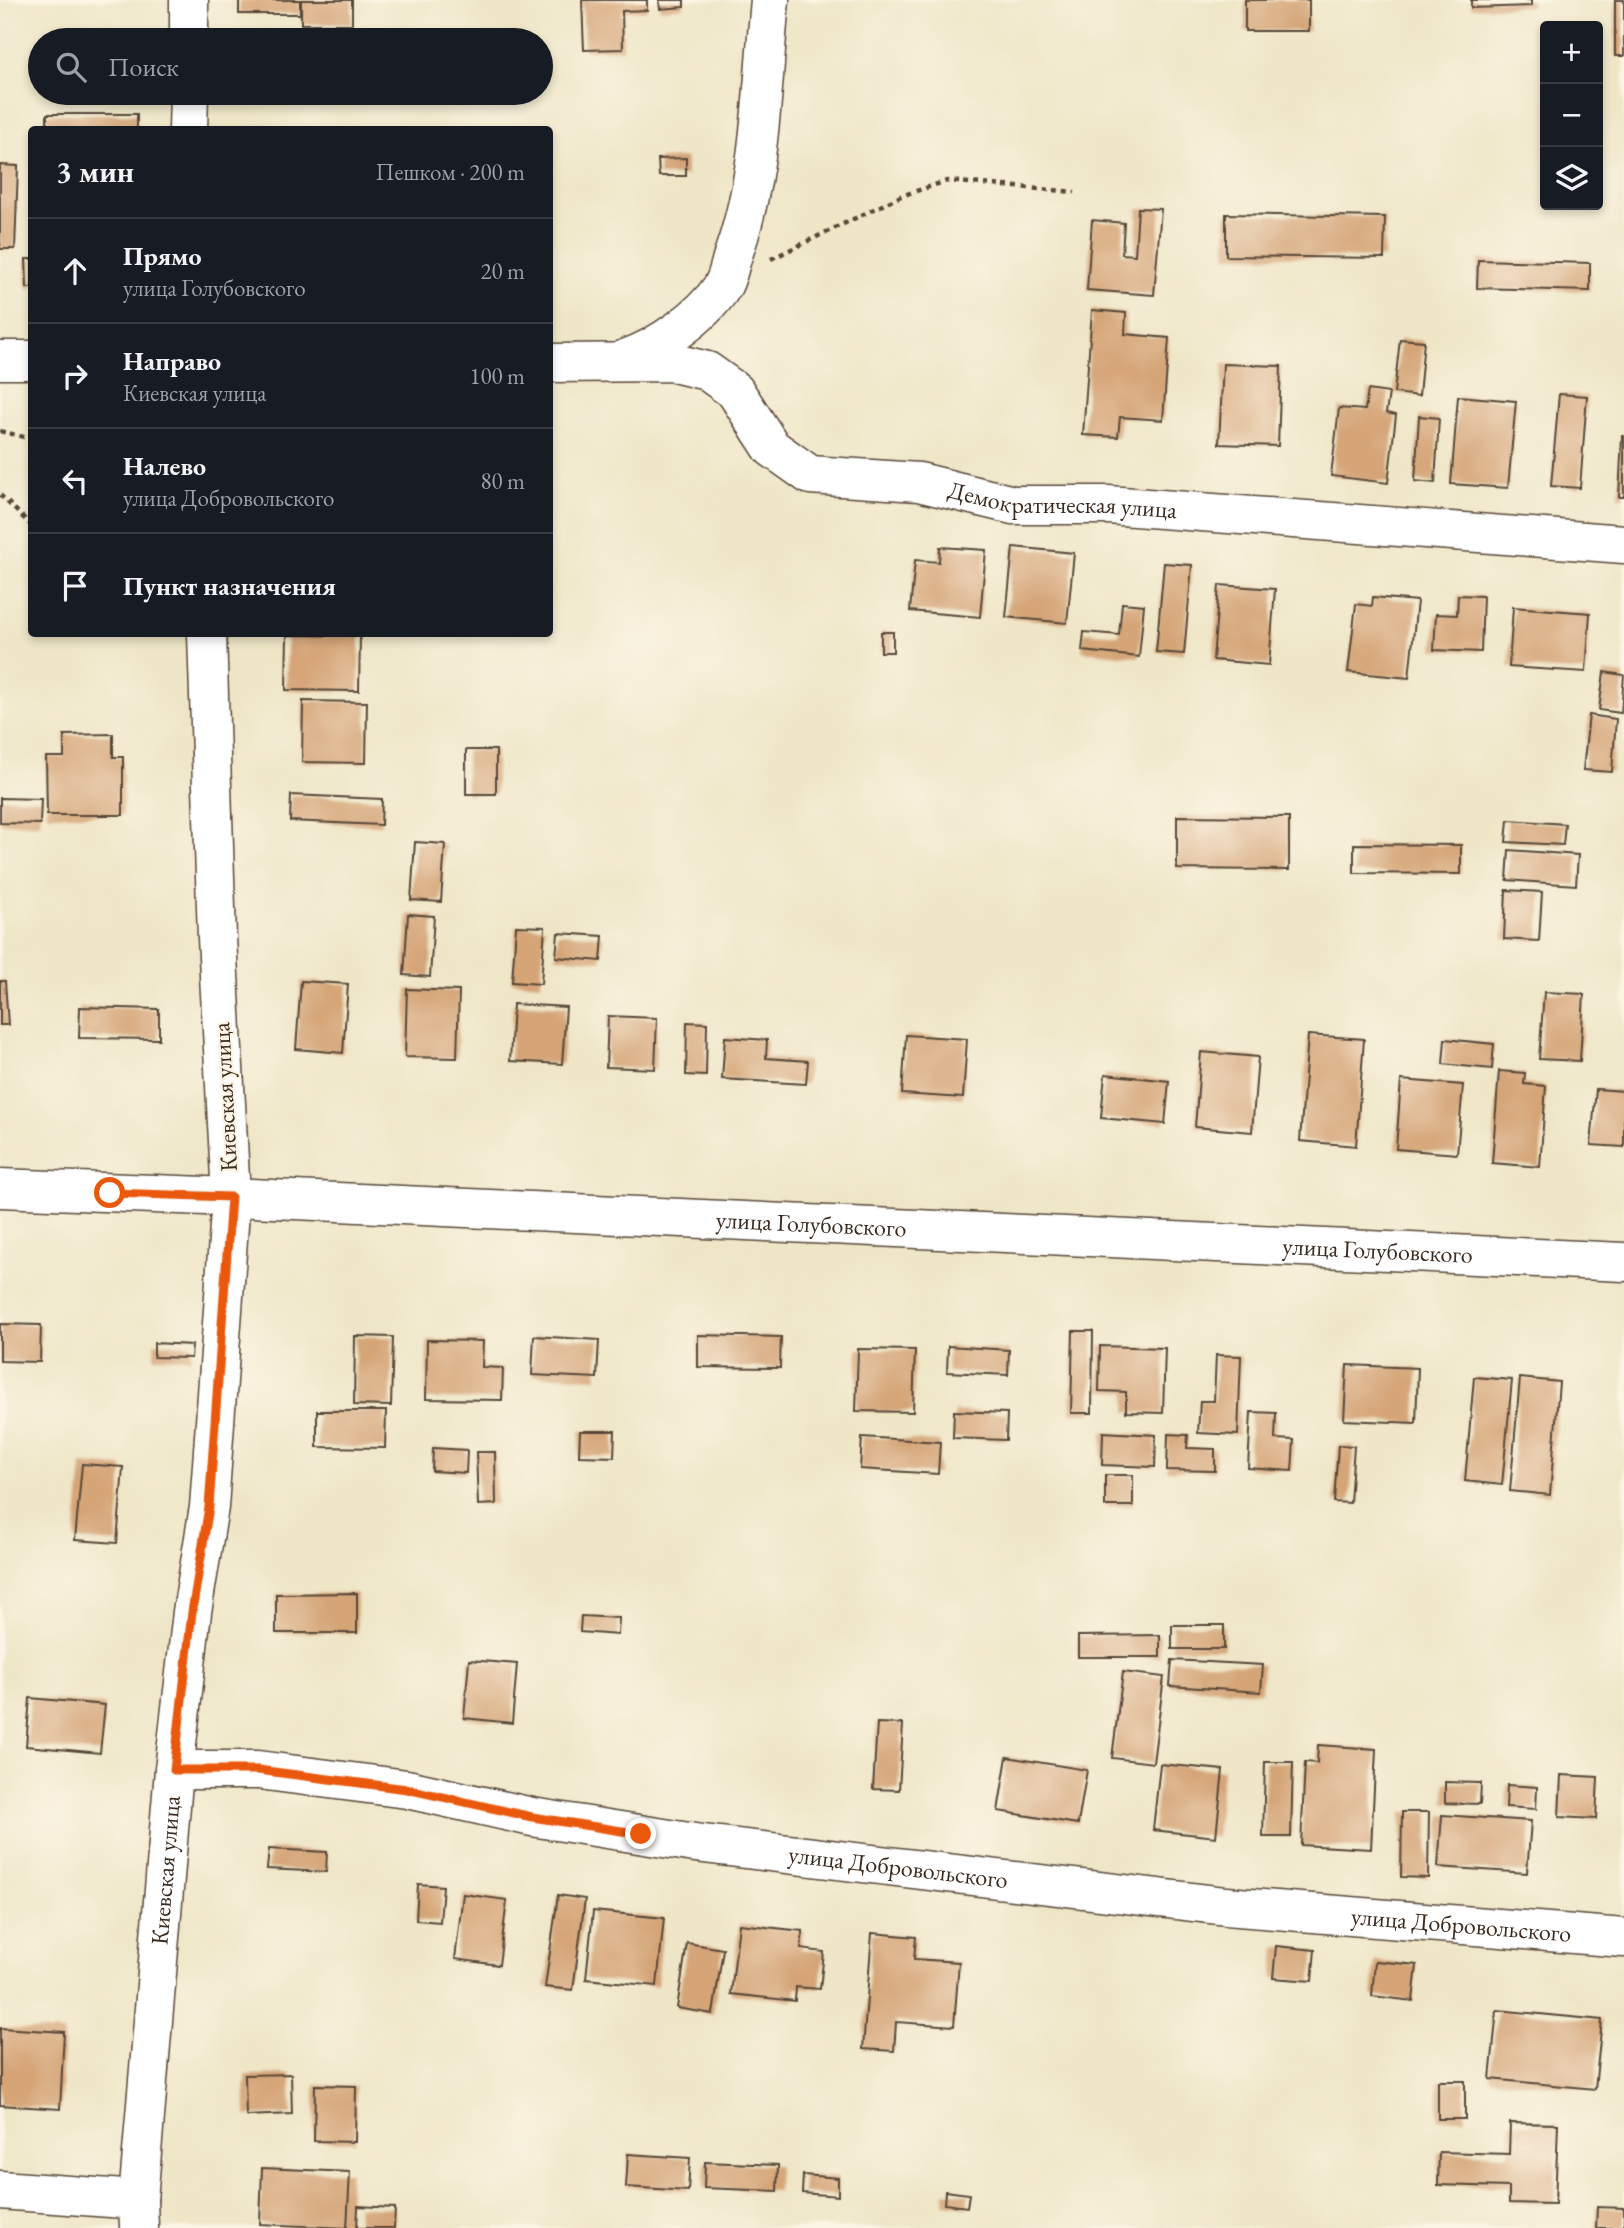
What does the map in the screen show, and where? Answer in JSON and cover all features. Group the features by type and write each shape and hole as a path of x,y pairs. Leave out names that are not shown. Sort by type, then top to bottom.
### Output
{"street":[{"path":"189,0 189,28"},
{"path":"616,362 638,355 685,325 723,286 744,223 758,154 770,0"},
{"path":"188,105 188,126"},
{"path":"0,360 28,360"},
{"name":"Демократическая улица","path":"553,363 670,362 708,371 735,391 772,448 810,475 919,482 1013,505 1108,505 1624,544"},
{"name":"Киевская улица","path":"138,2214 174,1770 192,1612 209,1507 231,1197 217,938 207,637"},
{"name":"улица Голубовского","path":"0,1188 1624,1262"},
{"name":"улица Добровольского","path":"174,1770 258,1770 407,1789 532,1817 695,1843 1212,1905 1624,1938"},
{"path":"0,2190 138,2214"}],"path":[{"path":"723,286 782,253 901,196 947,181 1075,192"},
{"path":"0,431 28,438"},
{"path":"0,495 28,522"}],"building":[{"path":"239,0 300,0 300,14 239,14"},
{"path":"301,0 352,0 352,24 301,24"},
{"path":"582,0 647,0 647,10 622,11 623,49 584,50"},
{"path":"659,0 684,0 684,7 660,9"},
{"path":"1245,0 1309,0 1309,31 1245,31"},
{"path":"1471,0 1531,0 1531,6 1471,8"},
{"path":"1615,0 1624,0 1624,56 1615,56"},
{"path":"47,114 137,114 137,126 47,126"},
{"path":"686,158 686,176 659,176 658,159"},
{"path":"0,165 18,166 15,249 0,249"},
{"path":"1138,208 1161,209 1154,295 1087,290 1092,220 1124,223 1122,254 1135,255"},
{"path":"1226,214 1385,217 1384,258 1226,256"},
{"path":"26,259 28,259 28,288"},
{"path":"1478,260 1590,263 1590,291 1477,288"},
{"path":"1092,310 1126,313 1125,334 1169,338 1163,420 1120,417 1118,437 1083,435"},
{"path":"1400,339 1424,341 1419,396 1394,393"},
{"path":"1223,364 1281,366 1278,446 1219,444"},
{"path":"1368,390 1389,393 1386,413 1396,415 1388,483 1331,476 1339,408 1365,410"},
{"path":"1559,394 1587,396 1580,488 1551,486"},
{"path":"1458,396 1516,401 1508,488 1451,484"},
{"path":"1419,416 1439,418 1435,483 1415,481"},
{"path":"1622,436 1624,497 1619,497"},
{"path":"940,547 986,550 980,617 910,611 915,560 939,562"},
{"path":"1013,547 1074,553 1067,623 1006,617"},
{"path":"1164,563 1192,565 1184,654 1156,652"},
{"path":"1219,585 1275,589 1269,665 1213,660"},
{"path":"1458,595 1483,596 1481,652 1434,650 1436,614 1457,615"},
{"path":"1373,597 1417,601 1409,678 1348,672 1356,604 1372,606"},
{"path":"1122,603 1144,605 1139,657 1082,651 1084,632 1119,635"},
{"path":"1513,607 1590,613 1586,672 1509,667"},
{"path":"881,632 893,632 893,652 881,652"},
{"path":"287,637 360,637 359,691 286,690"},
{"path":"1604,672 1624,675 1621,713 1599,710"},
{"path":"303,701 367,702 366,763 302,762"},
{"path":"1589,715 1616,719 1612,772 1583,770"},
{"path":"113,734 113,757 123,757 123,815 47,815 46,757 64,757 64,735"},
{"path":"466,750 496,750 496,794 466,794"},
{"path":"291,795 382,799 381,825 290,821"},
{"path":"0,798 41,799 40,824 0,823"},
{"path":"1177,816 1289,817 1289,870 1177,869"},
{"path":"1508,820 1565,824 1563,845 1506,842"},
{"path":"415,842 445,844 441,902 411,900"},
{"path":"1354,844 1461,845 1461,874 1354,873"},
{"path":"1509,850 1578,855 1576,885 1507,880"},
{"path":"1506,890 1542,892 1539,941 1504,939"},
{"path":"408,914 434,916 430,977 404,975"},
{"path":"516,926 545,927 541,984 512,982"},
{"path":"558,933 603,936 601,961 556,957"},
{"path":"0,981 5,981 8,1025 0,1025"},
{"path":"301,981 348,984 343,1053 296,1049"},
{"path":"407,989 459,991 457,1058 405,1057"},
{"path":"1544,992 1584,994 1580,1061 1539,1059"},
{"path":"513,1004 566,1007 562,1064 510,1061"},
{"path":"80,1007 159,1009 159,1039 79,1038"},
{"path":"608,1016 657,1018 655,1069 606,1067"},
{"path":"687,1022 707,1023 706,1076 686,1075"},
{"path":"906,1035 967,1039 963,1098 902,1094"},
{"path":"1308,1035 1364,1039 1356,1146 1300,1141"},
{"path":"725,1037 767,1040 766,1058 808,1061 806,1084 722,1079"},
{"path":"1445,1039 1494,1044 1492,1069 1443,1064"},
{"path":"1201,1052 1258,1057 1252,1132 1195,1127"},
{"path":"1499,1071 1525,1073 1524,1084 1546,1086 1540,1167 1492,1163"},
{"path":"1105,1074 1169,1081 1165,1124 1101,1118"},
{"path":"1401,1080 1463,1085 1457,1154 1396,1149"},
{"path":"1596,1089 1624,1091 1624,1147 1591,1145"},
{"path":"0,1324 41,1325 40,1362 0,1361"},
{"path":"1073,1331 1093,1331 1092,1413 1071,1413"},
{"path":"698,1335 781,1337 780,1368 698,1367"},
{"path":"355,1336 393,1337 391,1406 354,1405"},
{"path":"534,1336 599,1340 597,1378 532,1375"},
{"path":"427,1340 483,1341 482,1367 503,1368 502,1400 426,1399"},
{"path":"154,1343 192,1345 191,1358 154,1357"},
{"path":"948,1346 1009,1350 1008,1375 947,1372"},
{"path":"1100,1346 1165,1348 1163,1413 1126,1412 1126,1392 1099,1391"},
{"path":"858,1349 915,1350 913,1412 856,1411"},
{"path":"1216,1355 1241,1356 1238,1435 1198,1433 1200,1401 1214,1401"},
{"path":"1347,1365 1418,1368 1416,1423 1344,1420"},
{"path":"1474,1377 1512,1380 1502,1485 1465,1481"},
{"path":"1520,1378 1559,1382 1550,1495 1510,1491"},
{"path":"317,1411 386,1411 385,1448 317,1447"},
{"path":"954,1411 1007,1413 1006,1440 953,1438"},
{"path":"1251,1412 1276,1413 1275,1439 1294,1440 1292,1471 1248,1468"},
{"path":"580,1431 615,1431 614,1457 579,1456"},
{"path":"1103,1432 1156,1435 1155,1467 1102,1465"},
{"path":"1168,1434 1188,1435 1187,1448 1215,1449 1215,1471 1167,1470"},
{"path":"862,1437 940,1442 938,1474 860,1469"},
{"path":"1338,1445 1354,1446 1350,1503 1334,1502"},
{"path":"433,1448 467,1450 466,1473 432,1471"},
{"path":"476,1452 495,1452 496,1504 478,1505"},
{"path":"82,1464 123,1467 117,1543 75,1540"},
{"path":"1105,1475 1133,1475 1133,1506 1105,1506"},
{"path":"357,1593 357,1633 276,1633 276,1594"},
{"path":"581,1616 619,1618 618,1635 580,1632"},
{"path":"1172,1625 1224,1625 1224,1649 1172,1649"},
{"path":"1160,1635 1160,1657 1078,1657 1078,1636"},
{"path":"469,1660 517,1664 512,1723 464,1718"},
{"path":"1172,1660 1263,1665 1261,1692 1170,1686"},
{"path":"1123,1672 1164,1677 1153,1763 1112,1758"},
{"path":"30,1698 105,1705 100,1753 26,1746"},
{"path":"877,1723 903,1724 899,1790 873,1789"},
{"path":"1318,1745 1376,1749 1371,1849 1301,1845 1305,1762 1317,1763"},
{"path":"1007,1757 1087,1770 1078,1824 998,1811"},
{"path":"1265,1762 1293,1762 1291,1837 1263,1837"},
{"path":"1160,1764 1223,1770 1216,1837 1153,1830"},
{"path":"1561,1775 1598,1777 1596,1819 1559,1817"},
{"path":"1445,1782 1481,1783 1480,1804 1445,1803"},
{"path":"1507,1785 1537,1787 1536,1809 1506,1807"},
{"path":"1402,1812 1429,1812 1428,1878 1401,1877"},
{"path":"1442,1815 1531,1821 1527,1873 1438,1867"},
{"path":"269,1849 327,1852 326,1872 267,1869"},
{"path":"418,1884 443,1886 440,1922 416,1920"},
{"path":"463,1894 507,1900 499,1965 455,1959"},
{"path":"558,1895 585,1899 573,1990 545,1987"},
{"path":"593,1911 664,1918 657,1986 586,1979"},
{"path":"739,1924 803,1931 801,1949 824,1952 820,1989 796,1987 795,2001 731,1994"},
{"path":"872,1933 916,1937 914,1959 959,1962 954,2026 896,2022 894,2051 863,2049"},
{"path":"687,1943 723,1949 713,2014 677,2008"},
{"path":"1276,1946 1315,1950 1312,1981 1273,1978"},
{"path":"1375,1961 1417,1965 1413,2001 1372,1996"},
{"path":"1497,2010 1602,2020 1595,2089 1490,2079"},
{"path":"0,2028 64,2032 60,2109 0,2105"},
{"path":"291,2074 292,2114 246,2116 245,2075"},
{"path":"1438,2081 1465,2081 1465,2119 1438,2119"},
{"path":"315,2085 356,2086 355,2142 314,2141"},
{"path":"1510,2123 1558,2124 1555,2204 1509,2203 1509,2187 1438,2185 1439,2152 1509,2154"},
{"path":"628,2154 690,2158 688,2191 626,2187"},
{"path":"705,2162 778,2165 777,2191 704,2188"},
{"path":"262,2168 350,2172 347,2228 260,2224"},
{"path":"803,2175 838,2178 838,2196 802,2193"},
{"path":"945,2191 969,2194 967,2207 944,2204"},
{"path":"358,2206 395,2208 394,2228 357,2228"},
{"path":"1597,2207 1624,2208 1624,2228 1596,2228"}],"route":[{"path":"110,1193 231,1197 209,1507 192,1612 174,1770 258,1770 407,1789 532,1817 641,1834"}]}
